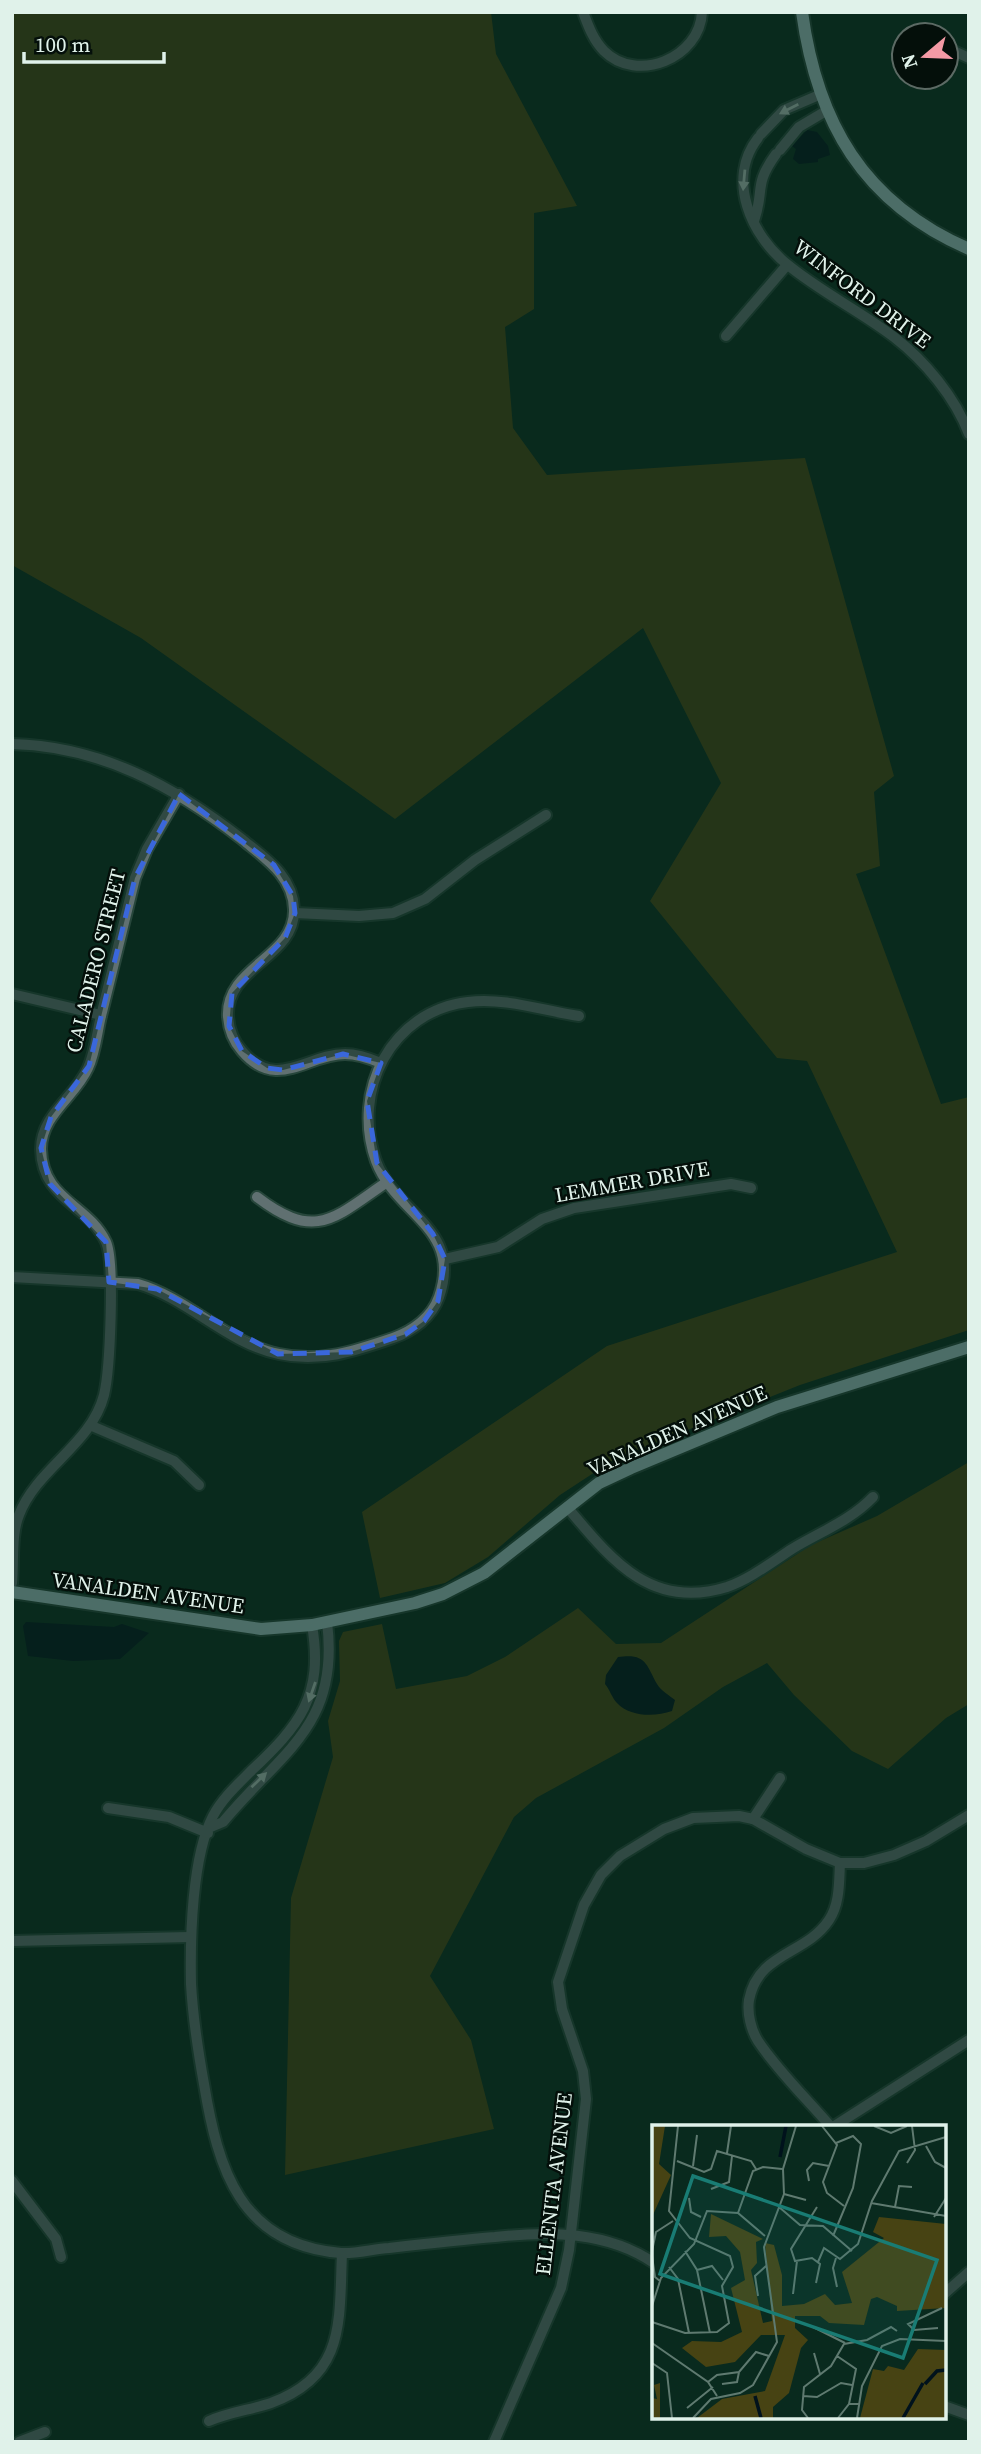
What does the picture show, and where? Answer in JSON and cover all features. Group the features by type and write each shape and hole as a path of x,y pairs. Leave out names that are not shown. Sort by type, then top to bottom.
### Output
{"main road":[{"path":"802,12 807,52 819,95 852,156 881,190 918,222 969,249"},
{"name":"VANALDEN AVENUE","path":"12,1592 261,1629 312,1625 443,1594 484,1573 566,1507 599,1483 620,1473 776,1407 969,1347"}],"street":[{"path":"583,12 603,50 617,60 637,67 660,64 680,53 696,37 702,12"},
{"name":"WINFORD DRIVE","path":"819,95 783,110 751,146 743,175 746,210 787,265 894,337 920,360 953,403 969,434"},
{"path":"754,220 759,207 759,181 778,152 799,127 826,111"},
{"path":"726,336 787,265"},
{"path":"12,744 68,750 151,779 199,806 274,865 290,888 295,913 285,938 241,978 232,993 228,1009 234,1040 254,1062 267,1068 298,1069 343,1054 361,1055 381,1063"},
{"name":"CALADERO STREET","path":"12,1583 16,1531 23,1506 92,1426 104,1394 109,1344 110,1259 106,1242 94,1225 51,1184 43,1167 41,1148 51,1117 82,1081 89,1066 135,878 147,849 180,794"},
{"path":"295,913 359,916 393,913 425,899 475,860 546,816"},
{"path":"12,994 101,1015"},
{"path":"12,1277 138,1284 157,1289 254,1346 278,1354 308,1358 334,1356 406,1334 424,1321 438,1301 445,1277 445,1259 433,1234 387,1182 377,1163 370,1136 367,1101 381,1063 397,1039 414,1024 446,1007 486,1001 579,1016"},
{"path":"257,1197 288,1218 322,1222 339,1215 387,1182"},
{"name":"LEMMER DRIVE","path":"445,1259 498,1247 542,1219 574,1208 732,1184 751,1188"},
{"path":"92,1426 174,1461 200,1485"},
{"path":"566,1507 611,1560 629,1574 674,1591 708,1591 747,1578 808,1539 853,1516 873,1497"},
{"path":"108,1808 169,1817 209,1830 223,1822 308,1728 322,1698 330,1667 327,1622"},
{"path":"312,1625 317,1657 316,1679 310,1699 284,1740 225,1798 211,1820 196,1881 190,1937 194,2026 222,2166 241,2201 265,2227 303,2245 342,2253 516,2234 569,2234 603,2240 652,2262"},
{"path":"753,1819 780,1778"},
{"name":"ELLENITA AVENUE","path":"494,2442 561,2288 586,2099 583,2071 562,2009 558,1982 584,1905 601,1875 620,1856 664,1829 693,1818 731,1816 753,1819 806,1849 840,1863 864,1863 894,1855 926,1841 969,1815"},
{"path":"830,2125 757,2039 747,2011 752,1984 766,1967 814,1935 830,1920 836,1902 840,1863"},
{"path":"12,1941 190,1937"},
{"path":"835,2125 969,2040"},
{"path":"12,2181 56,2239 61,2258"},
{"path":"209,2421 231,2411 267,2404 291,2395 306,2387 327,2364 339,2325 342,2253"},
{"path":"946,2292 969,2272"},
{"path":"946,2407 969,2415"},
{"path":"19,2442 45,2432"}],"highlighted area":[{"path":"179,794 274,865 293,896 295,913 285,938 232,993 229,1026 242,1051 267,1068 283,1070 343,1054 381,1063 367,1101 377,1163 433,1234 445,1259 438,1301 424,1321 406,1334 351,1352 278,1354 157,1289 109,1282 106,1242 50,1184 41,1148 51,1117 89,1066 135,878"}],"shaded area":[{"path":"12,12 491,12 496,54 577,206 534,213 534,309 505,327 513,428 547,475 805,458 894,776 874,792 880,866 856,874 941,1104 969,1097 969,1330 800,1385 615,1459 560,1495 488,1557 445,1583 380,1598 362,1512 607,1346 897,1252 807,1061 777,1058 650,901 721,783 643,628 395,819 141,638 12,565"},
{"path":"969,1462 969,1704 946,1718 888,1769 852,1751 794,1695 767,1663 723,1687 664,1728 536,1798 514,1817 430,1976 471,2040 494,2129 285,2175 291,1898 333,1757 328,1721 340,1681 339,1641 343,1632 382,1624 396,1689 467,1676 505,1657 578,1608 616,1644 661,1643 811,1545 877,1516"}],"water":[{"path":"807,130 817,132 828,146 830,155 818,159 818,162 799,164 793,159 796,149 792,146"},
{"path":"26,1622 114,1627 122,1624 149,1633 120,1659 73,1661 28,1656 23,1626"},
{"path":"618,1657 634,1657 644,1662 663,1691 675,1700 672,1711 658,1714 636,1713 617,1703 605,1684 606,1675"}]}
